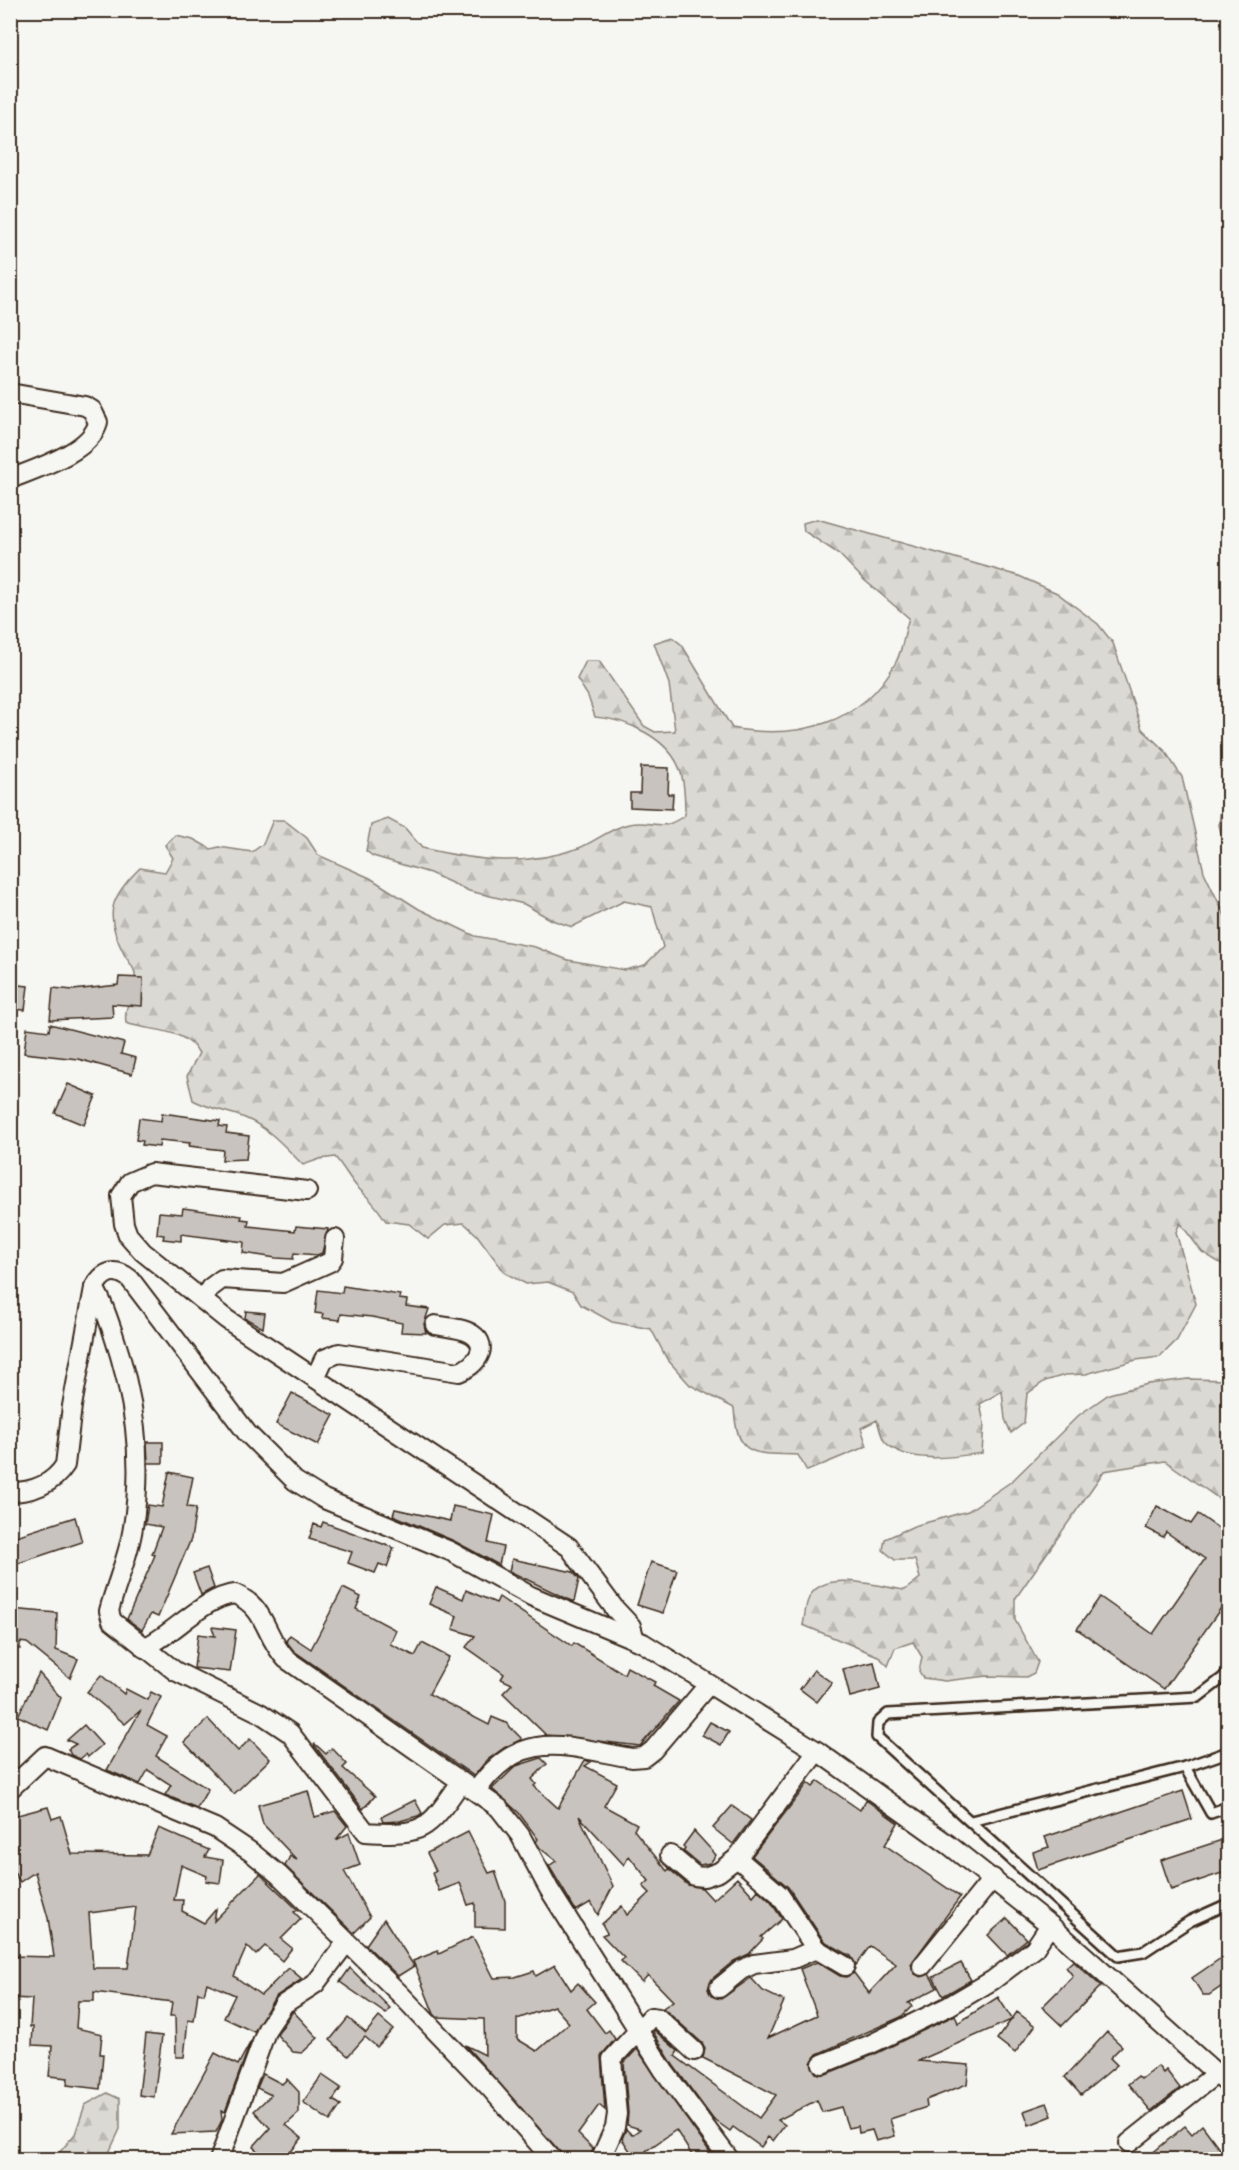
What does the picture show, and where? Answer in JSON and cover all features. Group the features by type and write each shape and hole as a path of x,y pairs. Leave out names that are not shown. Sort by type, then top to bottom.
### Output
{"street":[{"path":"10,393 85,406 92,410 98,422 94,436 86,443 64,456 10,479"},
{"path":"307,1191 151,1173 130,1182 121,1196 121,1214 128,1235 143,1252 203,1300 315,1378 569,1547 615,1609 631,1626 635,1640"},
{"path":"203,1300 210,1288 222,1280 277,1284 330,1262 333,1258 335,1239"},
{"path":"10,1492 27,1491 45,1484 60,1473 65,1465 72,1406 94,1288 109,1271 123,1274 130,1279 247,1433 295,1481 362,1516 434,1543 531,1596 635,1640 817,1751 993,1878 1050,1925 1223,2079 1129,2143"},
{"path":"94,1288 106,1309 122,1358 134,1412 139,1459 134,1527 108,1611 112,1621 175,1671 260,1713 290,1733 366,1832 406,1833 419,1830 469,1786 511,1754 530,1746 552,1745 632,1758 644,1757 653,1750 708,1685"},
{"path":"315,1378 324,1359 339,1353 459,1372 471,1368 479,1355 480,1344 476,1338 470,1332 435,1325"},
{"path":"144,1648 159,1641 215,1599 236,1594 257,1608 275,1647 286,1659 499,1808 520,1835 549,1889 664,2071 730,2160"},
{"path":"670,1855 694,1876 704,1877 719,1872 738,1858 817,1751"},
{"path":"10,1789 45,1756 214,1828 251,1852 279,1875 401,1995 491,2089 553,2160"},
{"path":"738,1858 779,1894 816,1949 845,1966"},
{"path":"922,1966 993,1878"},
{"path":"822,2064 869,2045 950,2006 993,1980 1034,1949 1050,1925"},
{"path":"219,2160 267,2029 284,2004 315,1984 346,1943"},
{"path":"719,1988 741,1970 754,1964 794,1959 816,1949"},
{"path":"600,2160 615,2127 617,2114 612,2059 649,2018 655,2017 694,2051"}],"lane":[{"path":"1228,1674 1198,1698 888,1714 878,1723 877,1737 1118,1956 1143,1952 1190,1921 1228,1904"},
{"path":"971,1821 1185,1767 1228,1752"},
{"path":"1185,1767 1211,1813 1228,1807"}],"green space":[{"path":"817,519 1019,576 1057,593 1098,624 1113,643 1142,729 1165,751 1182,777 1204,872 1228,922 1228,1268 1202,1252 1180,1223 1176,1232 1196,1304 1177,1340 1160,1357 1136,1360 1086,1374 1065,1375 1045,1381 1027,1394 1024,1423 1011,1433 1005,1419 1002,1391 980,1404 984,1423 982,1453 932,1458 906,1454 885,1442 877,1420 861,1428 867,1446 807,1471 798,1455 759,1453 744,1445 739,1437 734,1408 690,1385 667,1359 651,1329 612,1322 581,1305 573,1292 548,1282 526,1284 505,1273 477,1235 464,1223 445,1225 428,1239 409,1224 386,1221 373,1203 355,1185 335,1157 303,1165 276,1138 253,1122 193,1100 187,1076 199,1053 176,1034 126,1023 126,1011 134,988 135,974 118,940 112,918 116,898 140,868 165,872 173,858 165,845 175,835 193,839 211,849 219,847 252,852 263,844 273,820 284,820 307,838 318,855 370,878 419,909 475,936 535,947 568,960 625,970 645,965 663,947 652,907 624,901 572,927 552,920 524,904 469,891 430,873 373,856 366,851 371,825 388,819 405,828 422,848 482,859 520,860 540,858 579,848 616,828 629,824 663,825 676,821 685,815 685,810 683,783 676,761 668,750 646,733 621,722 595,717 588,696 577,679 586,661 599,661 644,726 655,732 675,731 669,684 654,643 672,637 682,645 732,728 756,731 804,729 826,723 866,700 882,683 896,662 909,618 863,579 839,554 804,531 803,523"},
{"path":"1228,779 1228,859 1219,825 1224,783"},
{"path":"1188,1379 1228,1380 1228,1505 1165,1461 1104,1471 1015,1599 1015,1620 1038,1662 1034,1673 1026,1677 987,1676 945,1681 923,1678 919,1671 922,1657 913,1642 895,1648 888,1666 878,1656 803,1625 809,1598 816,1589 826,1584 839,1581 867,1583 905,1590 920,1578 915,1560 895,1560 883,1550 885,1539 914,1526 968,1511 1012,1481 1079,1415 1109,1394 1148,1384"},
{"path":"107,2093 120,2099 120,2129 106,2159 54,2159 75,2134 85,2105"}],"building":[{"path":"641,767 669,768 668,794 673,794 672,809 630,807 630,793 640,793"},
{"path":"119,977 143,978 142,1006 112,1004 113,1017 50,1020 53,988 73,990 118,985"},
{"path":"10,984 28,986 25,1010 10,1009"},
{"path":"50,1024 124,1043 121,1054 136,1058 132,1074 78,1059 24,1053 27,1028 49,1031"},
{"path":"68,1084 96,1096 84,1125 55,1113"},
{"path":"162,1113 220,1121 219,1126 227,1127 226,1133 249,1136 246,1159 222,1160 223,1150 189,1146 190,1143 160,1140 159,1147 142,1145 143,1141 136,1140 139,1118 161,1121"},
{"path":"183,1208 242,1216 241,1219 249,1220 248,1226 295,1231 296,1226 328,1229 322,1253 317,1255 294,1253 293,1259 243,1253 244,1242 181,1234 181,1241 163,1239 164,1235 157,1234 159,1212 182,1214"},
{"path":"343,1286 400,1295 399,1299 407,1300 406,1306 429,1309 424,1324 426,1333 401,1332 402,1323 372,1317 341,1314 340,1320 322,1318 323,1314 315,1313 318,1290 342,1293"},
{"path":"246,1311 265,1313 263,1328 245,1318"},
{"path":"292,1393 334,1415 318,1445 276,1424"},
{"path":"147,1442 163,1442 163,1463 148,1463"},
{"path":"169,1472 193,1477 187,1507 196,1508 191,1539 158,1617 151,1614 142,1630 127,1619 155,1555 152,1554 162,1527 145,1524 148,1505 162,1507"},
{"path":"453,1506 494,1515 488,1543 503,1547 499,1565 454,1541 393,1515 395,1509 450,1521"},
{"path":"1157,1506 1191,1524 1198,1514 1228,1535 1228,1598 1164,1689 1077,1629 1100,1597 1153,1634 1205,1559 1166,1532 1163,1537 1146,1528"},
{"path":"75,1517 82,1542 10,1566 10,1538"},
{"path":"323,1522 394,1548 387,1567 379,1564 375,1573 348,1563 352,1552 309,1539 314,1524 321,1527"},
{"path":"512,1559 573,1572 579,1579 574,1602 509,1571"},
{"path":"651,1562 677,1570 663,1613 637,1605"},
{"path":"207,1568 214,1588 201,1595 193,1573"},
{"path":"436,1587 463,1599 466,1590 496,1603 499,1597 572,1646 574,1643 624,1674 627,1667 655,1682 653,1686 679,1701 640,1746 546,1735 503,1693 512,1684 501,1679 504,1674 466,1647 475,1636 453,1629 457,1616 429,1604"},
{"path":"343,1588 361,1597 356,1609 396,1630 390,1644 415,1656 422,1643 449,1657 429,1694 489,1725 492,1717 506,1723 522,1739 486,1761 474,1776 294,1651 286,1641 290,1635 311,1649"},
{"path":"10,1609 57,1613 56,1650 78,1659 70,1678 27,1643 20,1642 20,1649 10,1648"},
{"path":"212,1627 236,1630 230,1672 194,1668 198,1634 215,1636"},
{"path":"874,1662 880,1689 850,1697 843,1669"},
{"path":"814,1670 832,1683 817,1702 800,1689"},
{"path":"39,1673 61,1698 48,1730 18,1716"},
{"path":"101,1675 124,1694 126,1689 147,1700 151,1692 161,1697 147,1725 167,1736 156,1756 208,1789 197,1808 165,1795 171,1785 148,1770 140,1784 107,1770 141,1710 125,1724 87,1692"},
{"path":"208,1719 238,1751 250,1739 270,1759 234,1794 184,1742"},
{"path":"710,1722 729,1732 721,1745 702,1735"},
{"path":"84,1725 102,1745 88,1757 86,1754 80,1759 71,1755 68,1749 76,1744 67,1740"},
{"path":"314,1745 326,1754 332,1748 347,1764 343,1768 375,1796 363,1809"},
{"path":"541,1758 547,1764 532,1779 536,1784 534,1786 558,1808 585,1760 591,1762 585,1766 617,1783 604,1806 637,1824 634,1830 667,1871 669,1869 688,1885 702,1888 713,1900 737,1878 753,1896 758,1890 771,1902 782,1919 761,1937 763,1939 749,1954 734,1961 712,1979 708,1989 711,1996 721,1999 751,1978 763,1991 784,2001 768,2038 817,2015 800,1969 817,1962 840,1976 846,1977 854,1973 869,1993 896,1964 870,1946 856,1965 851,1956 824,1941 788,1887 752,1856 808,1783 813,1787 818,1781 860,1810 866,1800 898,1823 885,1845 960,1897 911,1964 915,1974 921,1977 929,1974 937,1988 908,2003 912,2006 901,2017 817,2054 811,2063 816,2073 826,2074 873,2055 955,2015 958,2023 998,1997 1012,2019 1017,2012 1035,2026 1015,2053 997,2039 1011,2020 918,2061 969,2065 967,2084 926,2100 927,2107 890,2119 895,2136 876,2141 872,2130 859,2133 858,2126 848,2128 841,2107 822,2112 817,2100 778,2120 785,2125 773,2141 768,2137 761,2147 733,2127 730,2131 713,2119 673,2065 653,2032 654,2030 678,2051 675,2056 759,2118 776,2095 703,2058 705,2048 702,2043 663,2008 673,2001 648,1975 642,1982 621,1961 624,1958 602,1935 607,1933 602,1924 622,1906 627,1915 650,1893 643,1886 649,1881 629,1856 624,1865 579,1816 613,1886 598,1915 591,1902 576,1911 549,1866 556,1861 540,1848 536,1842 538,1839 518,1812 492,1789 516,1766"},
{"path":"308,1791 315,1817 335,1811 347,1826 336,1840 349,1833 360,1865 344,1871 370,1917 354,1933 285,1866 290,1856 297,1860 263,1824 258,1805"},
{"path":"1183,1791 1192,1819 1038,1870 1033,1852 1049,1847 1045,1837"},
{"path":"415,1800 422,1813 418,1816 400,1821 383,1822 381,1817"},
{"path":"732,1806 751,1820 733,1844 713,1828"},
{"path":"48,1807 52,1819 61,1816 72,1854 147,1855 159,1828 209,1850 205,1857 223,1860 220,1883 206,1881 207,1876 181,1865 174,1900 183,1900 182,1911 204,1923 216,1909 214,1921 260,1874 298,1910 294,1912 301,1919 281,1939 292,1948 282,1961 265,1946 256,1955 247,1946 234,1976 261,1995 289,1968 302,1979 275,1997 254,2032 224,2018 235,1995 207,1983 204,1994 198,1992 194,2021 188,2020 184,2057 176,2057 175,2016 170,2016 172,2002 94,1992 94,2001 78,2001 76,2028 102,2034 100,2089 67,2085 68,2078 49,2076 52,2046 32,2045 33,2027 30,2027 32,1999 10,1998 10,1956 54,1957 48,1918 35,1872 20,1882 10,1866 10,1817","holes":["136,1907 128,1968 93,1968 89,1913"]},
{"path":"694,1831 716,1855 710,1863 700,1865 683,1851 685,1848 683,1846"},
{"path":"468,1832 489,1873 495,1871 505,1901 505,1928 475,1927 475,1903 468,1905 460,1883 439,1891 432,1873 436,1871 427,1853"},
{"path":"1228,1838 1228,1871 1171,1890 1161,1860"},
{"path":"1007,1918 1027,1939 1007,1955 988,1935"},
{"path":"384,1919 414,1966 398,1976 366,1945"},
{"path":"473,1937 494,1978 515,1977 534,1971 536,1976 555,1965 571,1990 578,1983 595,2002 587,2009 605,2033 609,2030 615,2039 601,2056 605,2110 599,2105 578,2134 593,2149 589,2160 564,2160 561,2153 465,2045 485,2055 484,2019 437,2017 434,2014 413,1961 438,1951 439,1954","holes":["554,2006 569,2023 537,2051 517,2039 517,2019"]},
{"path":"1224,1956 1228,1964 1228,1982 1209,1995 1203,1995 1192,1978"},
{"path":"1073,1961 1101,1986 1062,2026 1042,2007 1073,1976 1066,1967"},
{"path":"961,1963 971,1980 943,1996 933,1977"},
{"path":"350,1968 390,2008 386,2014 340,1982"},
{"path":"293,2011 318,2038 302,2053 293,2052 277,2035"},
{"path":"379,2017 393,2029 377,2047 365,2037 348,2056 330,2040 348,2018 366,2033"},
{"path":"1107,2032 1122,2046 1110,2058 1117,2065 1081,2095 1065,2077"},
{"path":"146,2034 162,2036 154,2097 139,2095"},
{"path":"251,2041 225,2112 221,2111 222,2120 216,2132 171,2134 215,2053 238,2065"},
{"path":"637,2049 710,2152 699,2160 695,2160 676,2130 646,2151 654,2160 636,2160 622,2139 626,2129 632,2135 640,2129 627,2125 624,2063"},
{"path":"1158,2066 1163,2073 1166,2070 1180,2088 1151,2111 1128,2084 1138,2076 1141,2079"},
{"path":"263,2074 282,2084 287,2079 299,2092 299,2113 286,2125 302,2138 284,2160 255,2160 260,2153 253,2147 270,2128 254,2111 271,2095 257,2088"},
{"path":"322,2075 341,2088 333,2100 341,2105 330,2121 303,2102"},
{"path":"1047,2103 1052,2116 1029,2125 1024,2111"},
{"path":"1202,2125 1228,2160 1144,2160 1185,2126 1192,2134"}]}
